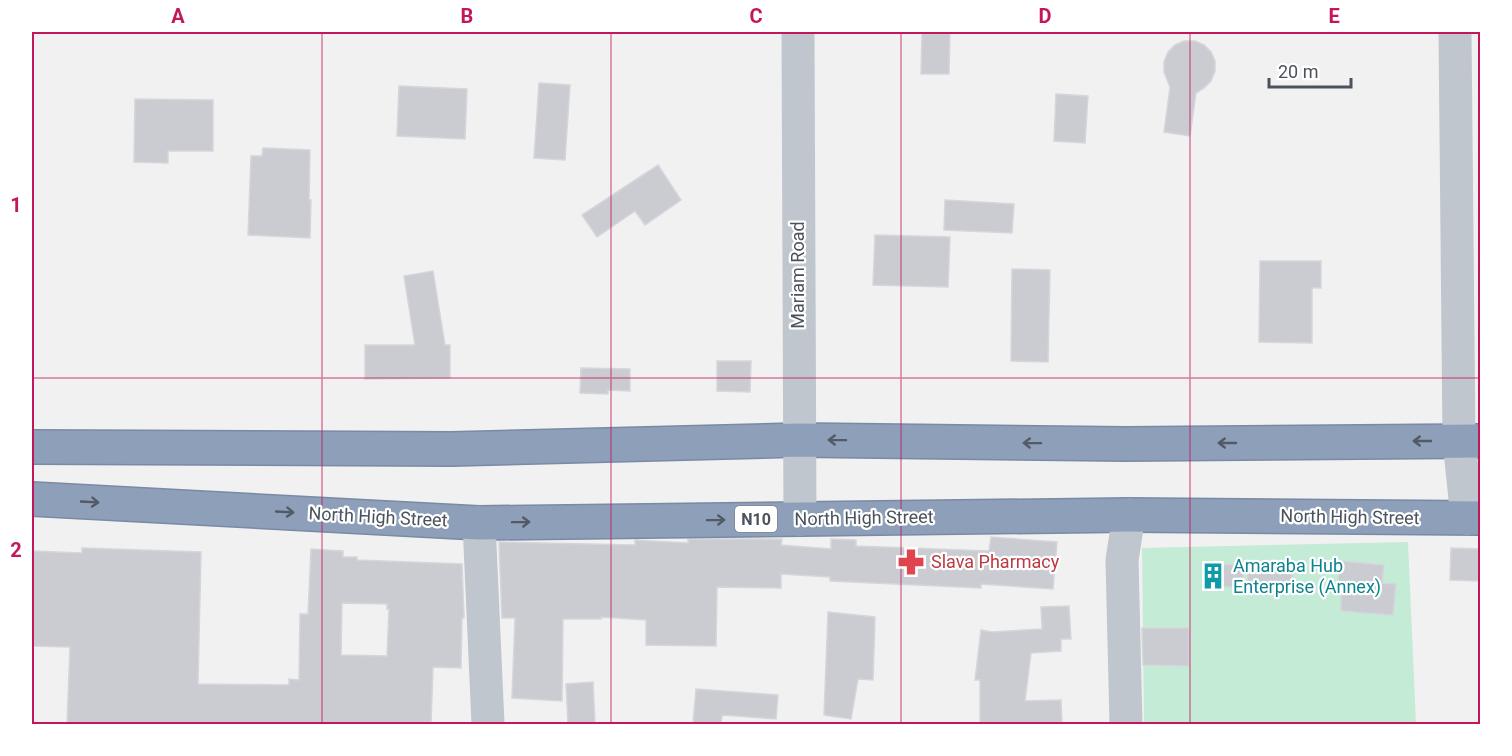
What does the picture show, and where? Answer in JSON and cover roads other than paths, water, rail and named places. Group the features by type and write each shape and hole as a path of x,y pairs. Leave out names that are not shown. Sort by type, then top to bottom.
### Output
{"highway":[{"path":"32,447 451,449 799,440 1126,444 1470,441"},
{"name":"North High Street","path":"32,499 479,523 1129,515 1474,518"}],"street":[{"name":"Mariam Road","path":"798,32 800,519"},
{"path":"1455,32 1474,518"},
{"path":"1126,724 1122,560 1129,515"},
{"path":"479,523 488,724"}],"place":[{"name":"Slava Pharmacy","path":"911,562"},
{"name":"Amaraba Hub Enterprise (Annex)","path":"1213,576"}]}
